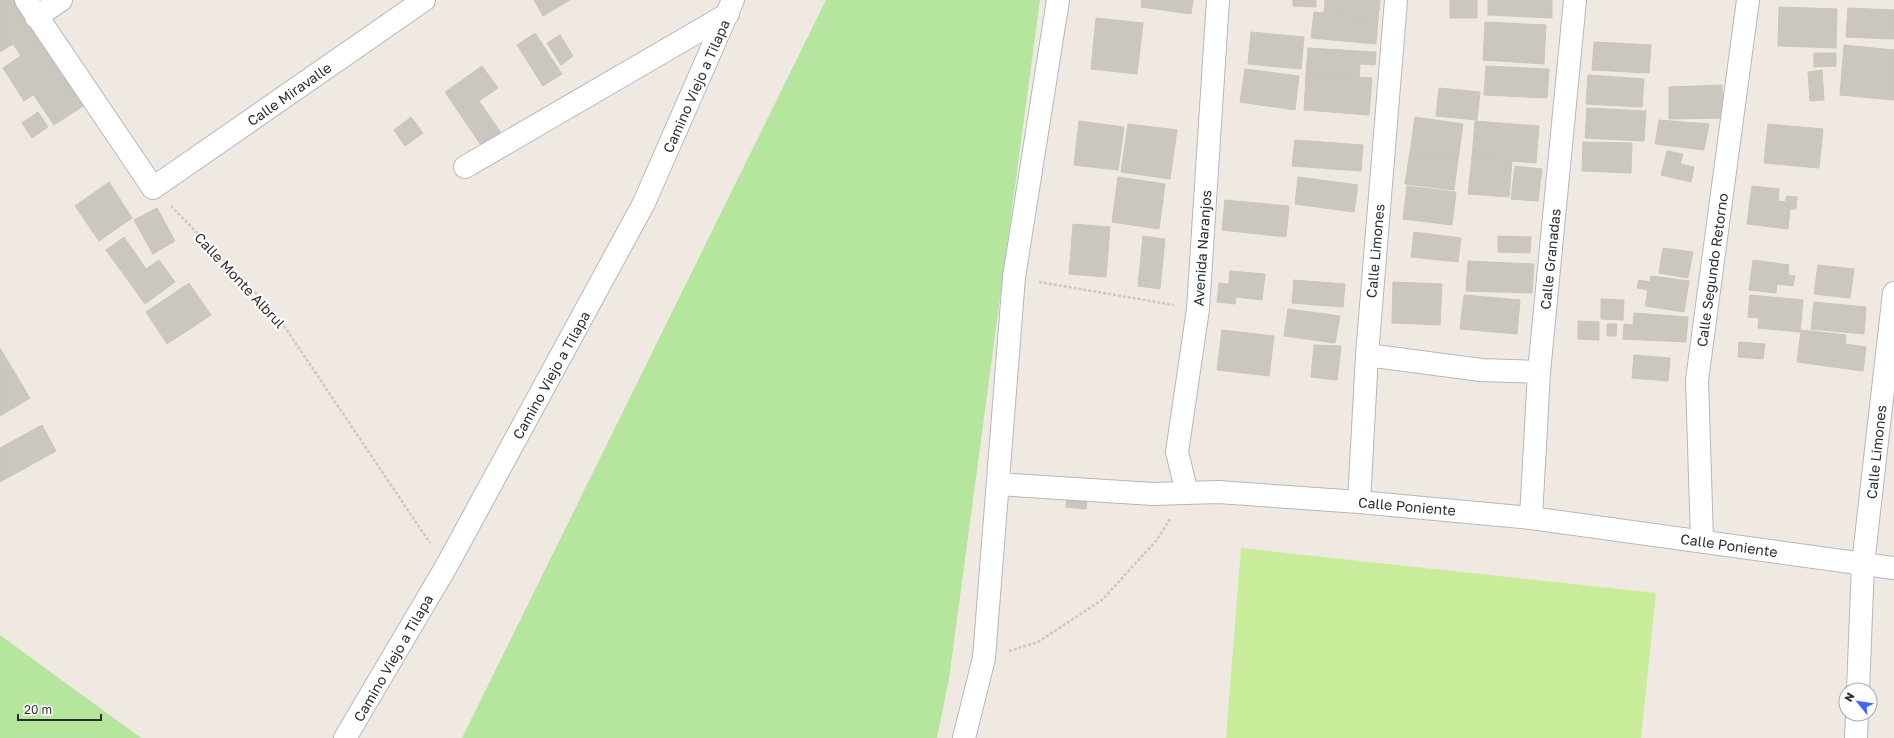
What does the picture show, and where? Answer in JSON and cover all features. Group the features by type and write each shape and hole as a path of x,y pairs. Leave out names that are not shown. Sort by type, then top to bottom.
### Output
{"street":[{"path":"61,0 31,8 153,188"},
{"name":"Calle Miravalle","path":"153,188 424,0"},
{"path":"964,738 984,658 1014,277 1058,0"},
{"name":"Avenida Naranjos","path":"1187,493 1177,452 1198,309 1218,0"},
{"name":"Calle Limones","path":"1359,502 1367,356 1396,0"},
{"name":"Calle Granadas","path":"1531,518 1539,372 1576,0"},
{"name":"Calle Segundo Retorno","path":"1702,540 1697,380 1748,0"},
{"path":"466,167 730,7"},
{"name":"Camino Viejo a Tilapa","path":"345,738 446,567 644,203 730,7"},
{"name":"Calle Limones","path":"1858,682 1863,564 1894,293"},
{"path":"1367,356 1481,370 1539,372"},
{"name":"Calle Poniente","path":"998,484 1153,494 1218,492 1359,502 1531,518 1702,540 1894,568"},
{"path":"1858,722 1859,738"}],"path":[{"name":"Calle Monte Albrul","path":"153,188 276,314 446,567"},
{"path":"1014,277 1198,309"},
{"path":"984,658 1038,642 1102,600 1156,541 1187,493"}],"green space":[{"path":"826,0 1040,0 949,679 937,738 462,738"},
{"path":"1241,548 1656,593 1641,738 1226,738"},
{"path":"0,635 141,738 0,738"}],"building":[{"path":"0,0 16,0 0,11"},
{"path":"16,0 46,39 21,56 13,44 0,52 0,11"},
{"path":"534,0 570,0 543,16"},
{"path":"1142,0 1193,0 1191,14 1141,7"},
{"path":"1293,0 1316,0 1316,7 1293,6"},
{"path":"1325,0 1380,0 1378,19 1324,13"},
{"path":"1450,0 1477,0 1477,18 1450,18"},
{"path":"1488,0 1552,0 1552,18 1488,15"},
{"path":"1779,7 1837,9 1836,48 1778,46"},
{"path":"1848,8 1894,10 1894,39 1846,37"},
{"path":"1314,12 1378,19 1376,44 1311,38"},
{"path":"1096,18 1143,23 1137,74 1091,69"},
{"path":"1485,22 1546,25 1544,64 1483,60"},
{"path":"1251,32 1304,37 1301,69 1248,64"},
{"path":"535,33 562,74 543,86 517,45"},
{"path":"560,35 573,56 561,65 547,43"},
{"path":"46,39 68,71 24,101 3,68"},
{"path":"1594,42 1651,45 1649,73 1592,70"},
{"path":"1844,45 1894,50 1894,100 1840,95"},
{"path":"1308,48 1376,52 1375,65 1360,64 1359,78 1306,74"},
{"path":"1814,53 1836,53 1836,66 1814,67"},
{"path":"482,66 498,88 479,101 504,137 485,151 445,92"},
{"path":"1486,66 1549,69 1547,98 1484,95"},
{"path":"1245,69 1299,76 1295,110 1240,102"},
{"path":"1822,70 1824,100 1810,101 1808,72"},
{"path":"68,71 89,102 54,125 33,94"},
{"path":"1306,74 1372,78 1369,115 1304,110"},
{"path":"1588,75 1644,79 1642,107 1586,104"},
{"path":"1722,85 1723,118 1669,119 1669,87"},
{"path":"1439,88 1480,92 1477,120 1436,116"},
{"path":"1587,108 1646,111 1644,141 1585,138"},
{"path":"38,112 48,127 32,138 22,123"},
{"path":"411,117 423,133 405,146 394,130"},
{"path":"1415,117 1463,124 1458,159 1410,152"},
{"path":"1659,120 1709,124 1704,150 1655,144"},
{"path":"1079,121 1124,127 1118,170 1074,165"},
{"path":"1475,121 1539,126 1536,163 1472,158"},
{"path":"1128,124 1177,130 1170,179 1121,172"},
{"path":"1768,124 1823,129 1819,168 1764,163"},
{"path":"1295,140 1363,145 1361,171 1292,166"},
{"path":"1583,142 1632,143 1631,173 1582,171"},
{"path":"1667,151 1683,154 1680,164 1694,167 1691,182 1661,175"},
{"path":"1410,152 1458,159 1454,190 1405,184"},
{"path":"1472,158 1512,161 1509,197 1468,194"},
{"path":"1515,166 1542,169 1538,201 1511,199"},
{"path":"1118,177 1165,184 1159,229 1112,222"},
{"path":"1298,177 1358,185 1354,212 1295,204"},
{"path":"109,182 132,218 99,241 75,206"},
{"path":"1407,186 1456,192 1452,225 1403,219"},
{"path":"1752,186 1779,189 1778,201 1785,202 1787,196 1797,197 1796,209 1790,209 1788,229 1747,224"},
{"path":"1225,200 1289,206 1286,237 1222,230"},
{"path":"157,208 175,241 153,254 134,220"},
{"path":"1073,224 1110,227 1106,277 1069,274"},
{"path":"1414,232 1461,238 1458,262 1411,257"},
{"path":"1143,236 1165,239 1160,289 1138,286"},
{"path":"1498,236 1531,237 1530,253 1498,252"},
{"path":"124,237 146,269 159,260 175,282 145,304 106,250"},
{"path":"1663,248 1693,252 1688,278 1659,273"},
{"path":"1753,260 1789,265 1788,275 1795,276 1793,286 1777,284 1776,293 1749,290"},
{"path":"1468,261 1534,264 1532,293 1466,291"},
{"path":"1818,265 1854,269 1850,298 1814,294"},
{"path":"1230,271 1265,274 1262,300 1236,297 1235,304 1217,302 1219,283 1229,284"},
{"path":"1651,276 1689,281 1684,312 1645,306 1648,290 1637,288 1639,280 1650,282"},
{"path":"1294,280 1345,284 1343,307 1292,303"},
{"path":"1393,282 1442,284 1440,325 1392,323"},
{"path":"189,283 211,315 167,344 146,312"},
{"path":"1464,295 1520,300 1517,334 1460,329"},
{"path":"1750,295 1803,300 1800,332 1758,328 1759,318 1748,317"},
{"path":"1601,299 1624,300 1623,320 1601,319"},
{"path":"1814,302 1866,307 1864,334 1811,329"},
{"path":"1288,309 1340,316 1335,343 1284,336"},
{"path":"1634,313 1688,317 1686,342 1623,339 1624,324 1633,325"},
{"path":"1578,321 1599,322 1599,340 1578,339"},
{"path":"1607,324 1617,324 1616,336 1607,336"},
{"path":"1222,330 1274,336 1269,376 1217,370"},
{"path":"1801,330 1846,335 1845,344 1866,347 1863,371 1797,362"},
{"path":"1739,342 1765,344 1763,359 1738,357"},
{"path":"1314,345 1341,346 1337,380 1311,377"},
{"path":"0,348 30,398 0,416"},
{"path":"1634,355 1670,358 1668,381 1632,378"},
{"path":"42,425 56,451 0,482 0,448"},
{"path":"1067,492 1088,494 1086,509 1066,507"}]}
